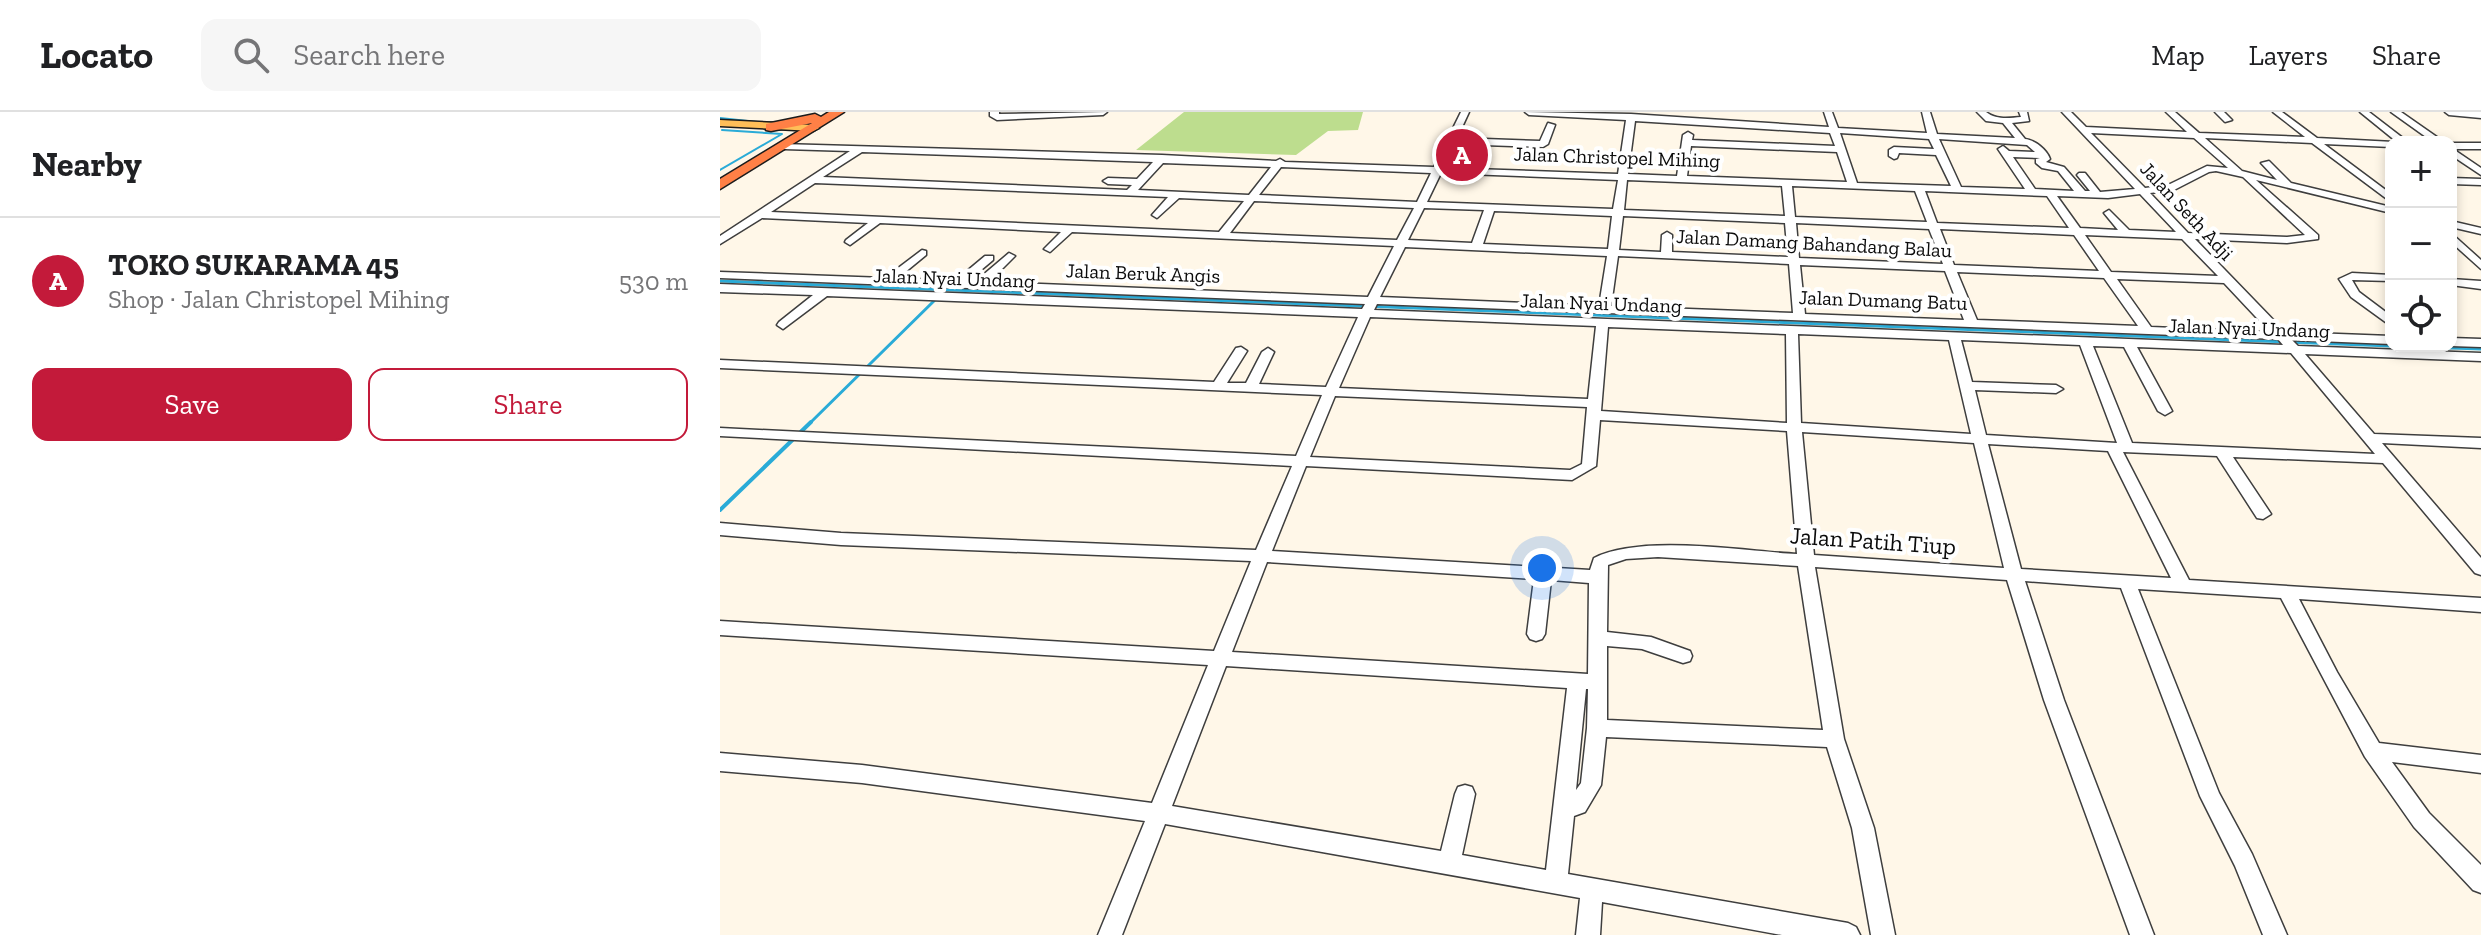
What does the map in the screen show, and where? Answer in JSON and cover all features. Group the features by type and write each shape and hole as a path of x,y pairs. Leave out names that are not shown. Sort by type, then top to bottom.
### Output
{"highway":[{"path":"720,177 810,124 838,112"},
{"path":"771,127 810,124"},
{"path":"720,185 784,146 810,124"}],"main road":[{"path":"720,125 810,124"},
{"path":"720,125 771,127"}],"street":[{"path":"995,112 993,114 997,117 1103,112"},
{"path":"1110,935 1223,657 1260,556 1331,390 1465,112"},
{"path":"1529,112 2023,142 2033,143 2044,155"},
{"path":"1828,112 1852,184"},
{"path":"1926,112 1957,189"},
{"path":"1981,112 1989,119 2006,121 2026,119 2023,112"},
{"name":"Jalan Seth Adji","path":"2066,112 2224,280 2288,343 2481,569"},
{"path":"813,180 2077,232 2313,238 2170,112"},
{"path":"2219,112 2228,120"},
{"path":"2277,112 2371,182 2385,201"},
{"path":"2364,112 2395,136"},
{"path":"2395,112 2430,136"},
{"path":"2449,112 2479,114"},
{"path":"720,432 1572,475 1589,466 1603,316 1631,117"},
{"path":"1682,177 1690,121"},
{"path":"2006,121 2023,142"},
{"path":"1451,141 1543,144 1551,125"},
{"path":"1913,141 1970,128"},
{"path":"2083,130 2385,144"},
{"path":"2470,136 2481,145"},
{"path":"1998,141 2032,192"},
{"path":"1686,143 1839,149"},
{"path":"2457,147 2481,145"},
{"name":"Jalan Christopel Mihing","path":"784,146 2082,194 2142,193 2170,188 2210,168 2385,207"},
{"path":"720,241 861,148"},
{"path":"1894,156 1894,150 1940,152"},
{"path":"2457,153 2481,171"},
{"path":"2006,154 2044,155"},
{"path":"2044,155 2045,159 2039,161 2045,166 2061,169 2082,194"},
{"path":"1130,193 1162,158"},
{"path":"1223,234 1280,162"},
{"path":"2266,163 2288,185"},
{"path":"2082,175 2097,194"},
{"path":"1108,181 1140,182"},
{"path":"2457,181 2481,182"},
{"path":"1787,182 1795,260 1794,427 1806,561 1834,739 1863,828 1883,935"},
{"path":"2371,182 2385,183"},
{"path":"1918,187 1972,324"},
{"path":"2050,193 2147,330"},
{"path":"1157,215 1177,194"},
{"path":"1477,245 1490,207"},
{"path":"2109,213 2126,233"},
{"name":"Jalan Damang Bahandang Balau","path":"761,215 2224,280"},
{"path":"850,242 877,221"},
{"path":"2457,228 2481,231"},
{"path":"1050,249 1069,229"},
{"path":"2457,234 2481,266"},
{"path":"1666,254 1667,235"},
{"path":"888,281 922,253"},
{"path":"979,285 1009,256"},
{"path":"958,284 989,258"},
{"name":"Jalan Beruk Angis","path":"720,275 1369,306"},
{"path":"2385,278 2352,276 2345,279 2355,294 2385,317"},
{"path":"2457,283 2481,285"},
{"name":"Jalan Nyai Undang","path":"720,288 936,297 1369,306 1796,324 1954,336 2129,344 2288,343 2481,357"},
{"path":"783,325 824,292"},
{"name":"Jalan Dumang Batu","path":"1796,324 1972,324 2147,330 2288,343 2385,340"},
{"path":"1954,336 2014,574 2054,700 2142,935"},
{"path":"2085,342 2120,447 2183,585"},
{"path":"2457,342 2481,343"},
{"path":"2129,344 2165,411"},
{"path":"1219,385 1241,351"},
{"path":"1251,387 1268,352"},
{"path":"720,364 1331,390 1794,427 2120,447 2388,459"},
{"path":"1966,386 2056,389"},
{"path":"2370,438 2481,443"},
{"path":"2222,452 2263,514"},
{"path":"720,529 857,540 1260,556 1598,577 1597,728 1591,785 1578,805 1564,809"},
{"name":"Jalan Patih Tiup","path":"1598,577 1600,562 1620,553 1806,561 2481,605"},
{"path":"1536,634 1543,574"},
{"path":"2127,582 2210,796 2244,861 2275,935"},
{"path":"2287,592 2329,680 2372,751 2415,812 2481,882"},
{"path":"720,628 1598,682"},
{"path":"1598,639 1640,640 1659,644 1683,656"},
{"path":"1556,882 1577,679"},
{"path":"1597,728 1834,739"},
{"path":"2372,751 2481,764"},
{"path":"720,762 884,776 1157,814 1556,882 1739,926 1848,935"},
{"path":"1449,863 1465,794"},
{"path":"1588,935 1592,889"}],"green space":[{"path":"1184,112 1363,112 1358,130 1328,131 1296,155 1136,150"}],"waterway":[{"path":"720,118 757,122"},
{"path":"765,122 778,123"},
{"path":"720,170 782,134 722,130"},
{"path":"720,281 2385,346"},
{"path":"809,424 939,296"},
{"path":"2457,348 2481,349"},
{"path":"720,510 811,422"}],"place":[{"name":"TOKO SUKARAMA 45","path":"1462,155"}]}
